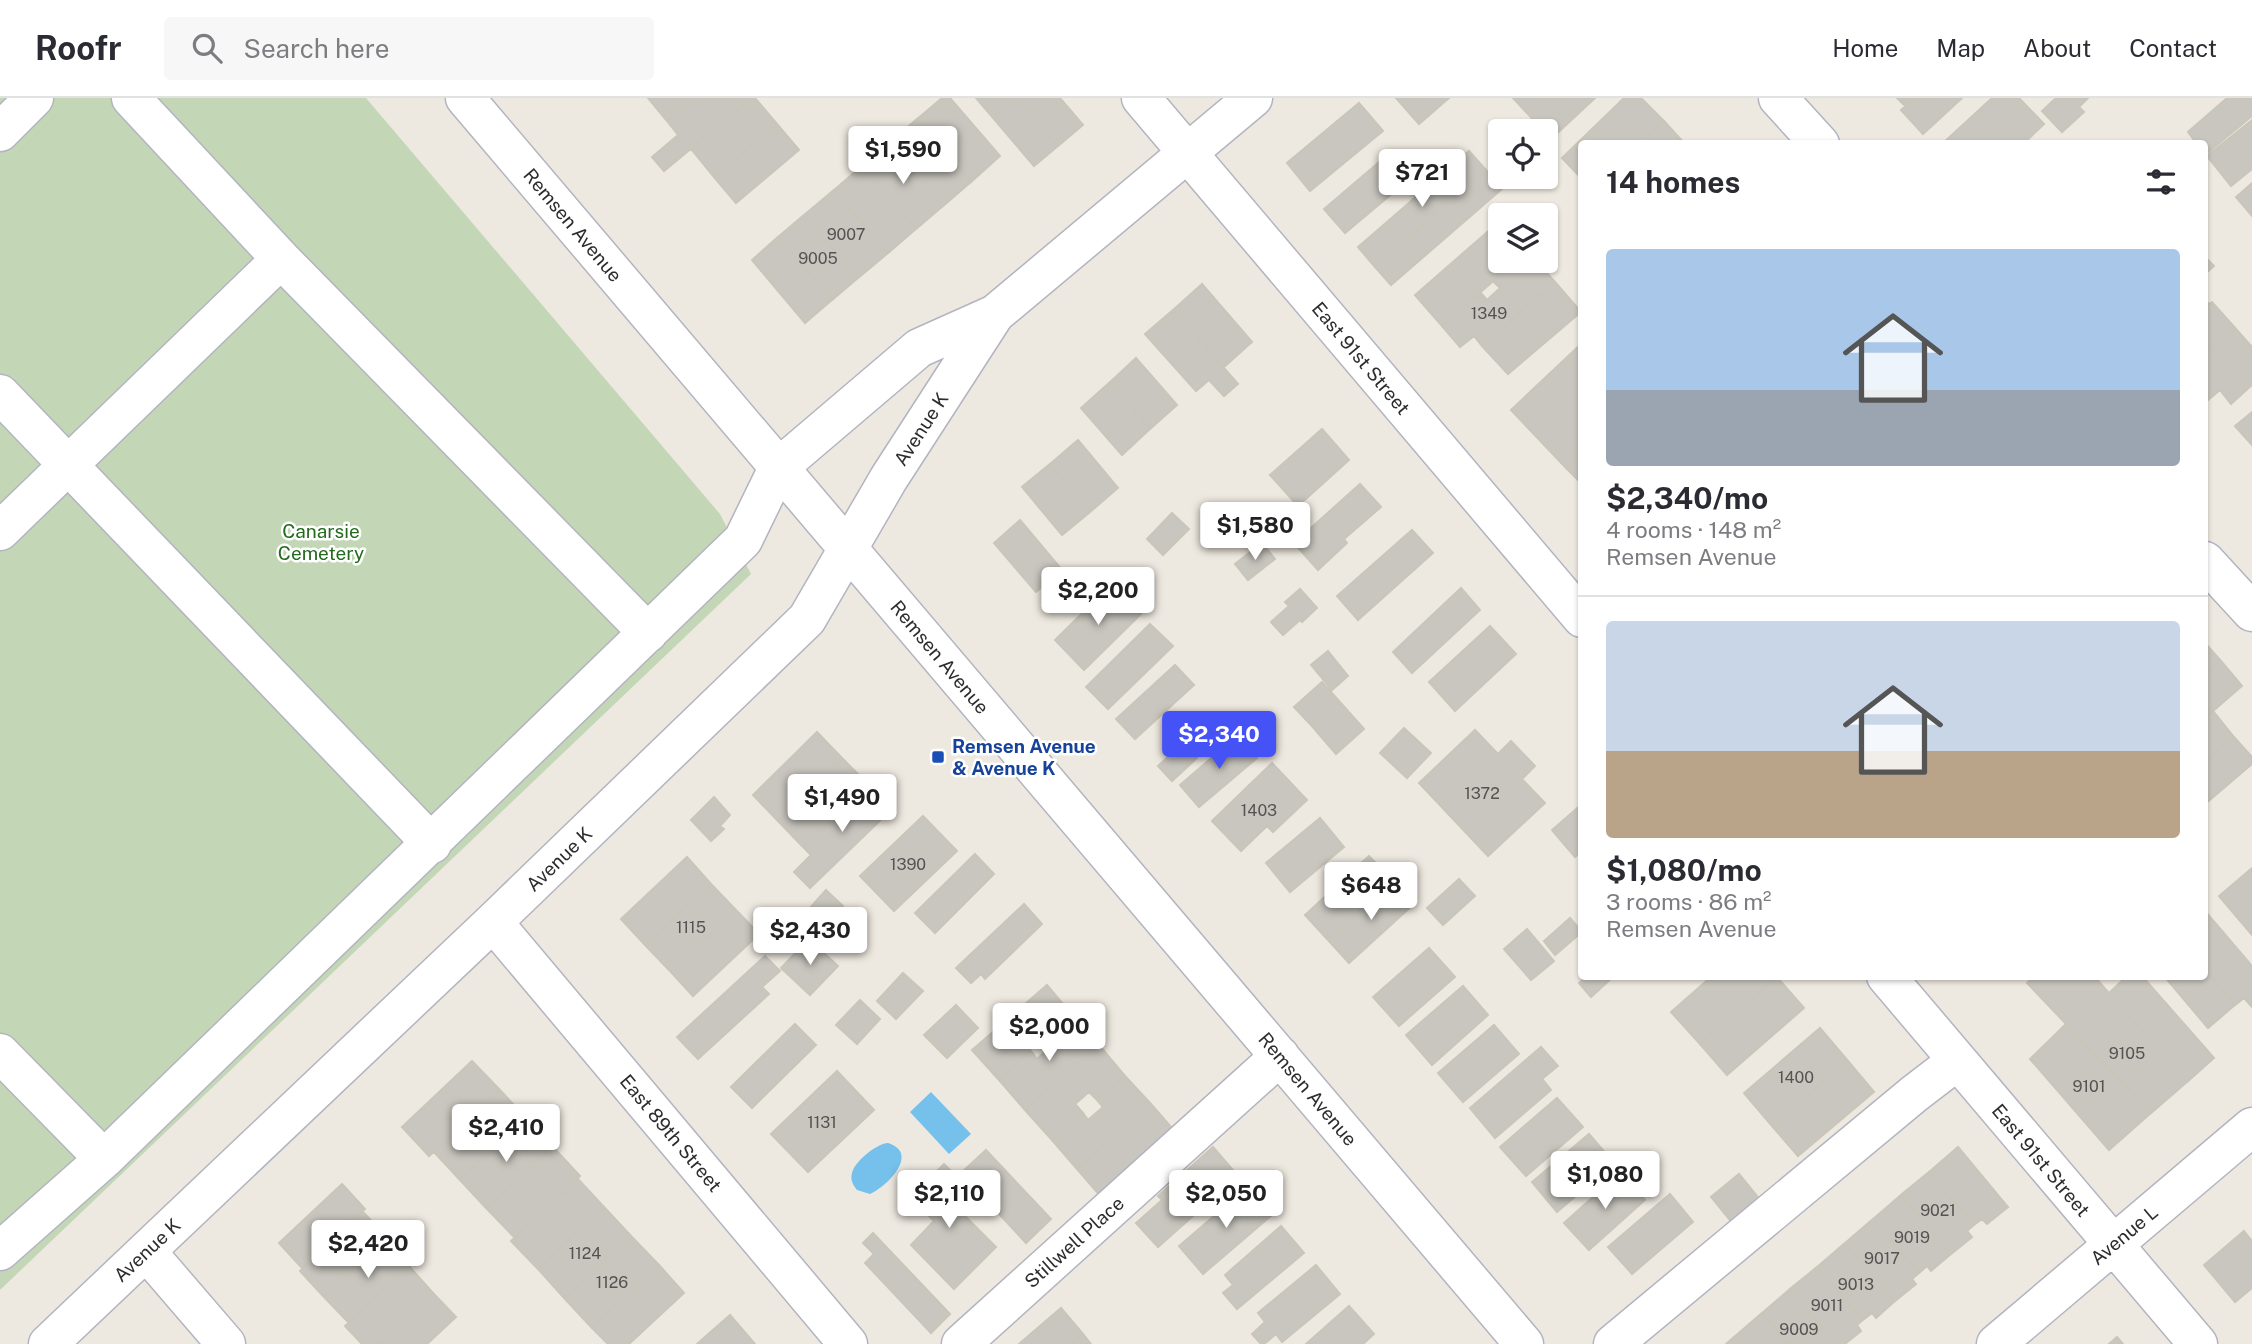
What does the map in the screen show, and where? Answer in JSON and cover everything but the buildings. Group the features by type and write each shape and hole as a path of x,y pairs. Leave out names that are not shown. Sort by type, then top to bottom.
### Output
{"street":[{"path":"0,132 34,98"},
{"path":"131,98 281,259 648,633"},
{"name":"Remsen Avenue","path":"465,98 1524,1344"},
{"name":"East 91st Street","path":"1141,98 1578,613"},
{"name":"Avenue K","path":"778,468 919,348 995,314 1253,98"},
{"path":"1777,98 1815,140"},
{"path":"0,531 281,259"},
{"name":"Avenue K","path":"48,1344 493,922 807,619 889,478 995,314"},
{"path":"0,394 432,844"},
{"path":"0,1251 104,1159 743,540 778,468"},
{"path":"2208,564 2252,612"},
{"name":"East 89th Street","path":"493,922 848,1344"},
{"name":"East 91st Street","path":"1888,980 2198,1344"},
{"path":"0,1053 104,1159"},
{"name":"Stillwell Place","path":"961,1344 1280,1056"},
{"path":"1613,1344 1914,1094 1957,1062"},
{"name":"Avenue L","path":"1996,1344 2252,1127"},
{"path":"146,1251 226,1344"}],"green space":[{"name":"Canarsie Cemetery","path":"0,98 366,98 720,514 751,574 0,1290"}],"water":[{"path":"931,1092 971,1134 949,1154 910,1112"},
{"path":"888,1143 901,1154 898,1169 885,1184 870,1194 857,1190 851,1176 854,1168 872,1150"}],"place":[{"name":"Remsen Avenue & Avenue K","path":"938,757"}]}
